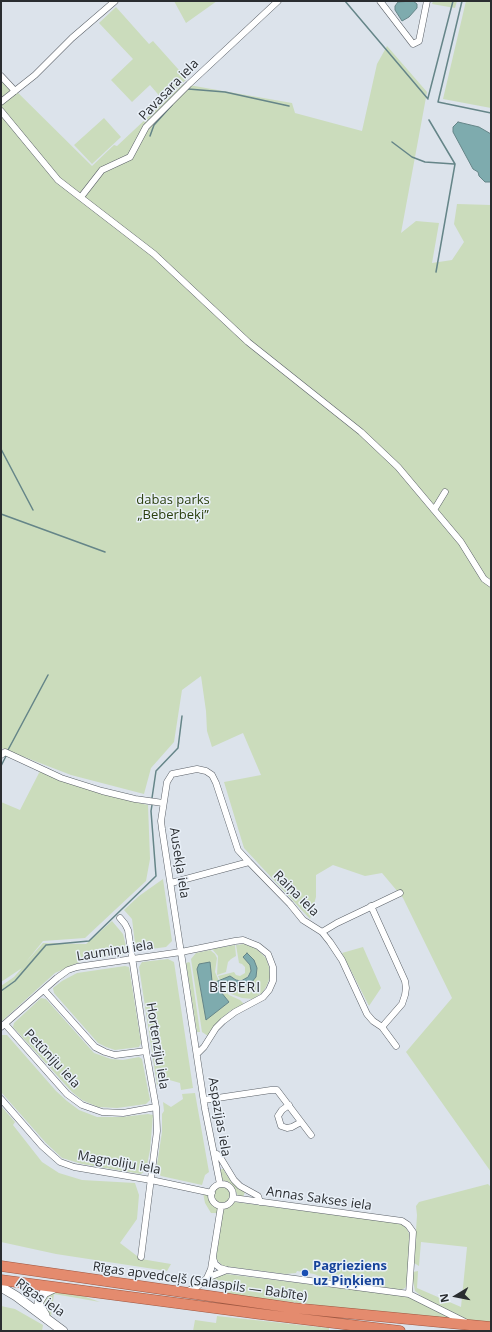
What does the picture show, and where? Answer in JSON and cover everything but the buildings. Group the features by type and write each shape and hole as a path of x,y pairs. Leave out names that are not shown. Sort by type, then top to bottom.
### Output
{"highway":[{"name":"Rīgas apvedceļš (Salaspils — Babīte)","path":"1,1266 293,1308 491,1327"},
{"name":"Rīgas apvedceļš (Salaspils — Babīte)","path":"1,1280 54,1288 400,1331"}],"main road":[{"name":"Rīgas iela","path":"1,1287 47,1318 62,1331"},
{"path":"47,1318 39,1305 39,1302 44,1293 54,1288"}],"street":[{"path":"1,102 34,76 72,38 115,1"},
{"name":"Pavasara iela","path":"81,197 102,170 130,157 146,127 188,84 278,1"},
{"path":"380,1 412,44 419,41 427,1"},
{"path":"1,76 15,91"},
{"path":"1,111 58,180 154,254 248,342 361,432 398,467 461,542 484,579 491,584"},
{"path":"434,510 445,492"},
{"path":"3,754 61,778 102,791 135,799 163,803"},
{"name":"Ausekļa iela","path":"181,952 162,829 163,803 167,782 172,774 197,769 206,771 212,775 216,782 238,850 249,862"},
{"path":"171,883 249,862"},
{"name":"Raiņa iela","path":"249,862 290,904 303,920 322,932 330,942 342,960 367,1014 373,1021 382,1027 396,1046"},
{"path":"322,932 337,922 400,893"},
{"path":"371,906 405,981 406,988 402,1004 382,1027"},
{"name":"Hortenziju iela","path":"120,918 128,930 156,1107 157,1131 141,1257"},
{"path":"181,952 243,940 250,942 264,950 271,960 273,967 273,981 264,997 235,1012 223,1021 197,1054"},
{"name":"Laumiņu iela","path":"3,1026 68,970 77,967 181,952"},
{"name":"Aspazijas iela","path":"181,952 204,1100 220,1184"},
{"path":"44,990 95,1047 116,1055 146,1051"},
{"name":"Petūniju iela","path":"3,1026 67,1094 82,1105 102,1112 123,1113 156,1107"},
{"path":"204,1100 277,1090 311,1135"},
{"name":"Magnoliju iela","path":"1,1099 42,1146 60,1162 74,1167 151,1180 212,1193"},
{"path":"289,1105 282,1110 278,1116 281,1126 288,1128 301,1122"},
{"path":"214,1154 217,1154 220,1157 234,1180 240,1186 258,1196 260,1202"},
{"path":"220,1184 229,1186 233,1194 233,1198 228,1204 221,1206 213,1201 212,1193 220,1184"},
{"name":"Annas Sakses iela","path":"233,1198 402,1221 408,1225 413,1232 410,1294"},
{"path":"207,1278 211,1269 221,1206"},
{"path":"213,1258 215,1264 220,1268 227,1270 410,1294 470,1325"},
{"path":"183,1293 198,1286 207,1278 227,1270"}],"green space":[{"path":"174,1 217,1 186,23"},
{"path":"433,1 457,1 455,8 432,4"},
{"path":"466,1 491,1 491,108 443,99"},
{"path":"116,7 149,44 153,41 187,79 163,100 150,85 132,102 111,80 133,59 99,23"},
{"name":"dabas parks „Beberbeķi”","path":"387,46 427,92 401,233 416,221 439,223 432,263 452,260 464,242 454,224 457,204 491,205 491,1172 406,1052 452,998 403,898 382,873 365,876 333,865 316,875 316,897 310,919 244,848 224,782 261,775 243,733 212,747 207,731 201,676 182,690 174,742 151,768 144,794 71,775 1,748 1,76 92,166 114,145 117,146 183,84 292,103 295,113 362,131 377,64"},
{"path":"104,118 121,137 92,164 74,145"},
{"path":"40,771 101,794 148,805 150,859 146,881 85,938 43,941 26,962 43,943 86,944 112,921 123,934 127,950 123,955 84,960 55,973 1,1022 1,986 14,977 22,968 1,982 1,802 20,810"},
{"path":"163,879 172,941 166,947 136,951 132,919 124,910 139,896"},
{"path":"244,944 259,951 266,958 269,967 270,977 267,985 263,992 253,999 242,998 231,994 222,984 228,981 234,985 256,977 247,953 243,957 250,965 251,971 246,978 239,981 230,976 220,980 218,976 234,972 236,975 240,976 245,973 245,967 239,963 236,945"},
{"path":"235,945 236,956 228,962 226,972 217,975 218,956 212,949"},
{"path":"363,947 381,988 369,1006 342,953"},
{"path":"210,950 217,958 215,972 219,981 213,983 212,981 206,1019 229,1002 217,987 220,985 229,995 240,1000 244,1004 230,1011 223,1017 208,1036 202,1032 191,959 196,953"},
{"path":"168,959 174,962 193,1088 181,1090 180,1083 166,1079 157,1085 139,967 142,962"},
{"path":"189,962 200,1032 197,1032 186,963"},
{"path":"125,966 129,967 141,1043 139,1047 115,1050 98,1043 54,993 53,988 77,973"},
{"path":"41,998 46,999 94,1053 111,1059 123,1060 139,1057 142,1059 150,1100 146,1104 117,1108 98,1107 82,1100 72,1092 13,1027 14,1023"},
{"path":"1,1035 7,1035 56,1091 79,1110 97,1117 153,1115 150,1150 146,1170 141,1174 82,1164 62,1158 46,1143 1,1092"},
{"path":"195,1093 209,1172 205,1175 202,1185 161,1176 156,1171 162,1132 162,1114 164,1111 163,1102 171,1107 183,1099 182,1094"},
{"path":"1,1106 15,1122 13,1125 42,1162 59,1173 82,1180 135,1183 139,1195 137,1219 120,1243 141,1259 171,1264 167,1271 56,1254 1,1242"},
{"path":"225,1168 224,1171 231,1181 239,1189 245,1192 243,1197 238,1196 233,1186 222,1179 220,1170"},
{"path":"488,1184 491,1187 491,1322 473,1321 460,1317 424,1298 415,1291 413,1281 413,1272 418,1271 417,1288 461,1307 467,1247 421,1242 419,1266 414,1263 417,1215 416,1206 419,1202"},
{"path":"222,1187 228,1189 230,1195 228,1201 222,1203 216,1201 214,1195 216,1189"},
{"path":"203,1193 208,1196 210,1202 217,1208 217,1213 211,1213 205,1203"},
{"path":"235,1202 398,1223 403,1225 407,1229 410,1236 407,1285 401,1290 324,1278 314,1274 297,1271 296,1273 285,1274 223,1266 216,1259 223,1210"},
{"path":"226,1274 405,1296 450,1318 449,1321 224,1294 224,1286 206,1283 211,1279"},
{"path":"55,1292 83,1296 100,1302 54,1294 51,1316 47,1314 42,1301 44,1297"},
{"path":"1,1306 15,1309 43,1325 42,1331 1,1331"},
{"path":"217,1316 329,1328 329,1331 193,1331 195,1320 216,1323"}],"water":[{"path":"413,1 417,4 417,8 409,17 402,21 395,10 395,6 398,2"},
{"path":"458,122 479,127 491,134 491,182 485,182 479,176 478,172 473,169 453,132 453,127"},
{"path":"247,953 254,960 257,968 256,977 251,983 243,987 234,985 228,981 217,987 229,1002 206,1020 197,969 199,964 210,962 213,983 230,976 241,981 248,977 251,971 250,965 243,957"}],"waterway":[{"path":"345,1 428,99"},
{"path":"428,98 453,1"},
{"path":"462,1 438,102 491,113"},
{"path":"188,89 225,92 289,106"},
{"path":"150,136 154,125 172,105"},
{"path":"429,120 455,164 436,272"},
{"path":"392,142 412,157 425,162 454,164"},
{"path":"1,449 33,510"},
{"path":"1,514 105,552"},
{"path":"8,750 48,675"},
{"path":"152,798 156,771 178,748 182,716"},
{"path":"1,766 6,756"},
{"path":"1,991 15,981 46,945 89,941 156,876 151,811 152,805"}],"place":[{"name":"Pagrieziens uz Piņķiem","path":"305,1273"}],"district":[{"name":"BEBERI","path":"235,988"}]}
